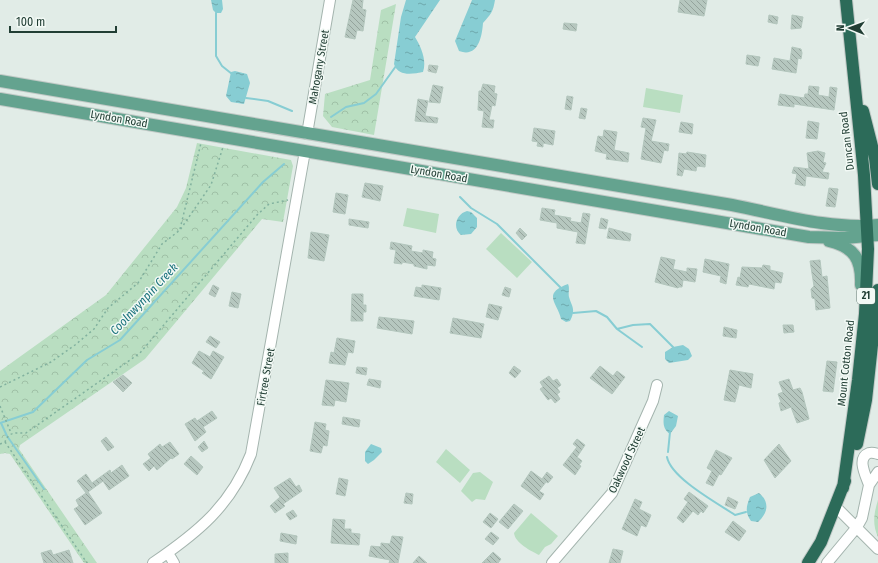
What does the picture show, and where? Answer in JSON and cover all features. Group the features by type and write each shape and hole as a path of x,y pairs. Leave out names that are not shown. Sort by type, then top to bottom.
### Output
{"highway":[{"name":"Duncan Road","path":"846,0 865,182 873,231"},
{"name":"Duncan Road","path":"852,53 878,184"},
{"name":"Mount Cotton Road","path":"843,488 860,366 873,231"},
{"name":"21","path":"866,400 878,290"},
{"name":"Mount Cotton Road","path":"808,563 821,542 843,488 855,453 866,400"}],"main road":[{"name":"Lyndon Road","path":"0,81 732,205 873,231"},
{"name":"Lyndon Road","path":"0,99 809,237 828,238 873,231"},
{"path":"304,151 307,134"},
{"path":"729,223 732,205"},
{"path":"809,237 840,244 856,256 860,264 860,366"},
{"name":"Mount Cotton Road","path":"866,400 872,382 878,331"}],"street":[{"name":"Mahogany Street","path":"307,134 330,0"},
{"name":"Firtree Street","path":"152,563 194,534 216,514 233,491 246,468 251,454 304,151"},
{"name":"Oakwood Street","path":"552,563 612,493 653,401 657,385"},
{"path":"869,485 862,466 863,460 867,453 872,452 878,454"},
{"path":"827,563 857,527 862,518 869,485 878,472"},
{"path":"836,507 878,549"},
{"path":"168,553 174,563"}],"path":[{"path":"180,230 180,224 203,134"},
{"path":"0,387 51,362 94,329 108,308 138,283 162,244 180,230 211,185 225,137"},
{"path":"87,563 6,442 7,436 11,433 26,433 140,353 257,215 269,204 296,200"},
{"path":"0,406 11,433"},
{"path":"0,444 6,442"}],"green space":[{"path":"396,4 374,135 332,127 323,116 325,94 370,80 381,10"},
{"path":"646,88 683,95 680,113 643,107"},
{"path":"197,143 291,160 293,166 283,222 262,219 145,359 20,445 19,449 97,563 84,563 10,454 0,454 0,371 106,295 177,207 186,188"},
{"path":"407,208 439,214 436,233 403,226"},
{"path":"501,233 532,262 517,278 486,249"},
{"path":"446,449 470,470 460,483 436,462"},
{"path":"480,472 493,482 485,500 476,499 472,502 461,491 473,473"},
{"path":"878,500 878,537 874,518"},
{"path":"531,513 558,536 551,544 545,547 539,555 520,543 515,537 514,533"}],"water":[{"path":"211,0 222,0 223,9 221,13 216,13 213,10"},
{"path":"406,0 440,0 415,37 424,58 423,72 410,74 402,73 394,64 401,17"},
{"path":"472,0 495,0 491,13 483,23 482,34 478,45 471,52 459,51 455,41"},
{"path":"235,71 247,74 250,83 244,104 231,102 226,96 231,72"},
{"path":"467,211 471,212 477,218 477,227 471,234 461,235 458,232 456,222 460,215"},
{"path":"568,284 569,297 573,311 570,321 566,322 561,319 553,299 553,295 555,291"},
{"path":"683,345 689,349 692,356 688,360 669,363 665,359 665,352 673,347"},
{"path":"669,411 678,416 676,426 670,434 666,430 664,423 664,415"},
{"path":"371,444 381,448 382,452 368,464 365,461 365,452"},
{"path":"759,493 765,500 766,511 758,522 751,521 747,512 750,497"}],"building":[{"path":"353,0 363,0 362,9 366,10 363,31 357,30 355,39 345,37"},
{"path":"680,0 707,0 704,16 678,12"},
{"path":"769,15 778,17 777,24 768,22"},
{"path":"792,15 803,17 801,28 791,29"},
{"path":"564,23 577,24 576,31 563,29"},
{"path":"792,47 801,49 802,53 801,59 798,58 796,73 772,69 774,58 790,61"},
{"path":"747,55 760,57 758,66 746,64"},
{"path":"429,65 438,66 436,73 428,71"},
{"path":"483,84 495,86 494,93 497,94 495,106 492,105 489,120 494,120 493,128 482,127 484,111 478,110 479,91 481,91"},
{"path":"433,85 443,87 440,103 429,102"},
{"path":"809,86 819,87 818,95 829,97 830,87 837,88 834,110 794,104 794,107 778,105 780,94 804,98 805,94 808,94"},
{"path":"567,96 573,97 571,110 565,109"},
{"path":"418,99 428,101 425,116 438,118 437,123 415,121"},
{"path":"581,108 587,109 585,119 579,118"},
{"path":"643,118 656,120 651,141 669,144 668,151 664,150 661,163 641,159 646,128 641,127"},
{"path":"808,121 819,123 817,139 806,138"},
{"path":"681,122 693,124 692,134 679,132"},
{"path":"534,128 555,131 553,145 543,143 543,147 537,146 538,142 532,141"},
{"path":"604,130 617,132 614,150 629,153 628,162 606,159 607,154 595,151 598,136 603,137"},
{"path":"818,151 825,153 823,162 826,163 822,172 829,173 828,179 806,176 805,186 795,184 797,174 792,173 794,167 809,169 807,153"},
{"path":"687,152 706,155 705,167 697,166 696,171 684,169 682,176 677,175 679,153 686,154"},
{"path":"365,183 383,186 380,201 362,197"},
{"path":"829,188 838,189 835,207 826,206"},
{"path":"336,193 348,195 345,214 333,212"},
{"path":"542,208 555,210 554,215 571,218 570,221 581,223 583,213 590,214 585,244 576,243 578,232 557,228 557,223 540,220"},
{"path":"601,218 608,220 606,229 599,228"},
{"path":"349,219 369,222 368,228 349,225"},
{"path":"520,228 527,235 522,240 516,233"},
{"path":"609,228 631,234 630,241 607,238"},
{"path":"311,232 329,235 324,261 308,258"},
{"path":"391,242 412,246 411,251 423,253 423,250 433,252 432,258 436,259 435,266 427,265 427,269 414,266 414,264 402,262 402,264 394,263 396,250 390,249"},
{"path":"661,257 675,260 673,269 687,272 687,268 697,269 695,282 683,280 682,287 678,288 655,282"},
{"path":"705,259 729,264 726,284 720,282 721,276 703,272"},
{"path":"820,260 822,277 827,276 830,308 816,310 815,299 812,298 811,289 814,286 810,261"},
{"path":"763,265 770,266 770,270 783,273 781,283 775,282 774,289 749,284 748,287 736,285 738,277 740,278 742,267 762,268"},
{"path":"213,285 219,288 215,297 209,294"},
{"path":"422,285 441,288 439,300 414,296 416,287 422,288"},
{"path":"505,287 511,289 509,297 502,295"},
{"path":"232,292 241,294 238,308 229,306"},
{"path":"352,294 363,294 363,305 366,305 366,312 363,312 363,321 351,321"},
{"path":"489,304 502,307 498,320 486,317"},
{"path":"379,317 414,321 412,334 377,328"},
{"path":"453,318 484,324 481,338 450,333"},
{"path":"783,325 793,325 794,332 784,333"},
{"path":"724,327 737,330 736,338 723,336"},
{"path":"210,336 220,342 216,348 206,342"},
{"path":"337,338 355,341 353,353 348,352 345,365 329,363 331,352 334,353"},
{"path":"199,351 210,357 213,351 224,357 211,379 202,373 204,371 192,363"},
{"path":"827,361 837,362 833,392 823,391"},
{"path":"514,366 521,371 515,378 509,373"},
{"path":"600,366 613,376 617,371 625,377 612,394 590,378"},
{"path":"357,367 367,368 366,375 356,373"},
{"path":"730,370 753,374 751,388 739,385 735,402 724,400"},
{"path":"123,375 132,383 123,392 113,382"},
{"path":"549,376 553,381 557,379 561,385 557,388 560,392 557,394 560,399 555,403 551,398 548,400 540,389 543,387 540,382"},
{"path":"369,379 381,381 380,388 367,385"},
{"path":"789,379 793,390 800,388 802,392 809,419 797,423 791,407 781,411 779,403 781,402 778,394 783,392 779,382"},
{"path":"326,380 349,383 346,402 335,400 334,406 322,405"},
{"path":"212,411 217,418 203,427 206,432 195,441 185,424 195,418 197,421"},
{"path":"343,417 360,420 359,427 342,424"},
{"path":"315,422 326,424 325,430 329,431 327,446 323,445 321,453 310,451"},
{"path":"106,437 114,447 108,451 101,441"},
{"path":"577,439 585,445 577,457 582,461 579,465 581,466 575,475 563,465 577,447 573,444"},
{"path":"204,441 208,448 202,452 198,447"},
{"path":"170,442 179,454 172,459 171,458 157,470 154,466 149,471 143,464 151,458 148,454 160,444 162,447"},
{"path":"779,444 791,461 775,478 764,460"},
{"path":"716,450 732,458 721,475 719,474 713,486 706,483 712,471 707,468"},
{"path":"191,456 203,467 197,475 184,464"},
{"path":"122,465 129,476 109,490 103,481 88,492 102,513 85,525 74,509 79,506 76,500 86,493 77,481 86,474 92,483 110,470 111,473"},
{"path":"531,471 546,482 539,491 544,494 540,500 521,486"},
{"path":"547,472 553,477 548,483 542,479"},
{"path":"290,478 296,487 299,485 302,491 283,504 285,506 275,513 270,506 280,497 274,488"},
{"path":"339,478 348,480 345,496 336,494"},
{"path":"689,492 708,506 703,513 701,511 698,515 693,511 683,523 677,518 688,502 684,499"},
{"path":"406,493 413,494 412,504 404,503"},
{"path":"728,497 738,502 735,509 725,505"},
{"path":"635,499 642,502 639,509 651,515 646,527 641,525 637,536 622,529"},
{"path":"514,504 523,511 508,529 499,522"},
{"path":"293,510 297,516 290,520 286,514"},
{"path":"490,513 498,519 491,528 483,522"},
{"path":"333,519 345,520 344,529 351,529 351,533 360,534 359,545 331,543"},
{"path":"733,521 746,531 739,541 725,532"},
{"path":"491,532 499,538 493,545 485,539"},
{"path":"281,533 297,536 296,544 280,541"},
{"path":"392,536 403,537 398,563 389,563 390,560 369,556 371,546 381,547 381,543 390,544"},
{"path":"613,549 623,551 620,563 609,563"},
{"path":"51,550 53,555 69,550 73,563 44,563 41,553"},
{"path":"493,552 501,559 498,563 482,563"},
{"path":"288,553 288,563 275,563 275,554"},
{"path":"419,556 427,563 413,563"}],"waterway":[{"path":"216,13 216,56 222,66 232,74"},
{"name":"Coolnwynpin Creek","path":"331,117 346,107 364,103 376,94 396,66"},
{"path":"246,98 268,101 292,111"},
{"name":"Coolnwynpin Creek","path":"0,423 33,412 87,360 120,340 263,182 284,164"},
{"path":"460,197 471,208 497,224 561,288"},
{"path":"573,313 596,311 607,317 617,329 642,347"},
{"path":"617,329 633,325 650,324 673,347"},
{"path":"1,423 7,436 44,489"},
{"path":"668,452 670,432"},
{"path":"667,457 670,465 677,473 707,497 735,515 746,512"}]}
